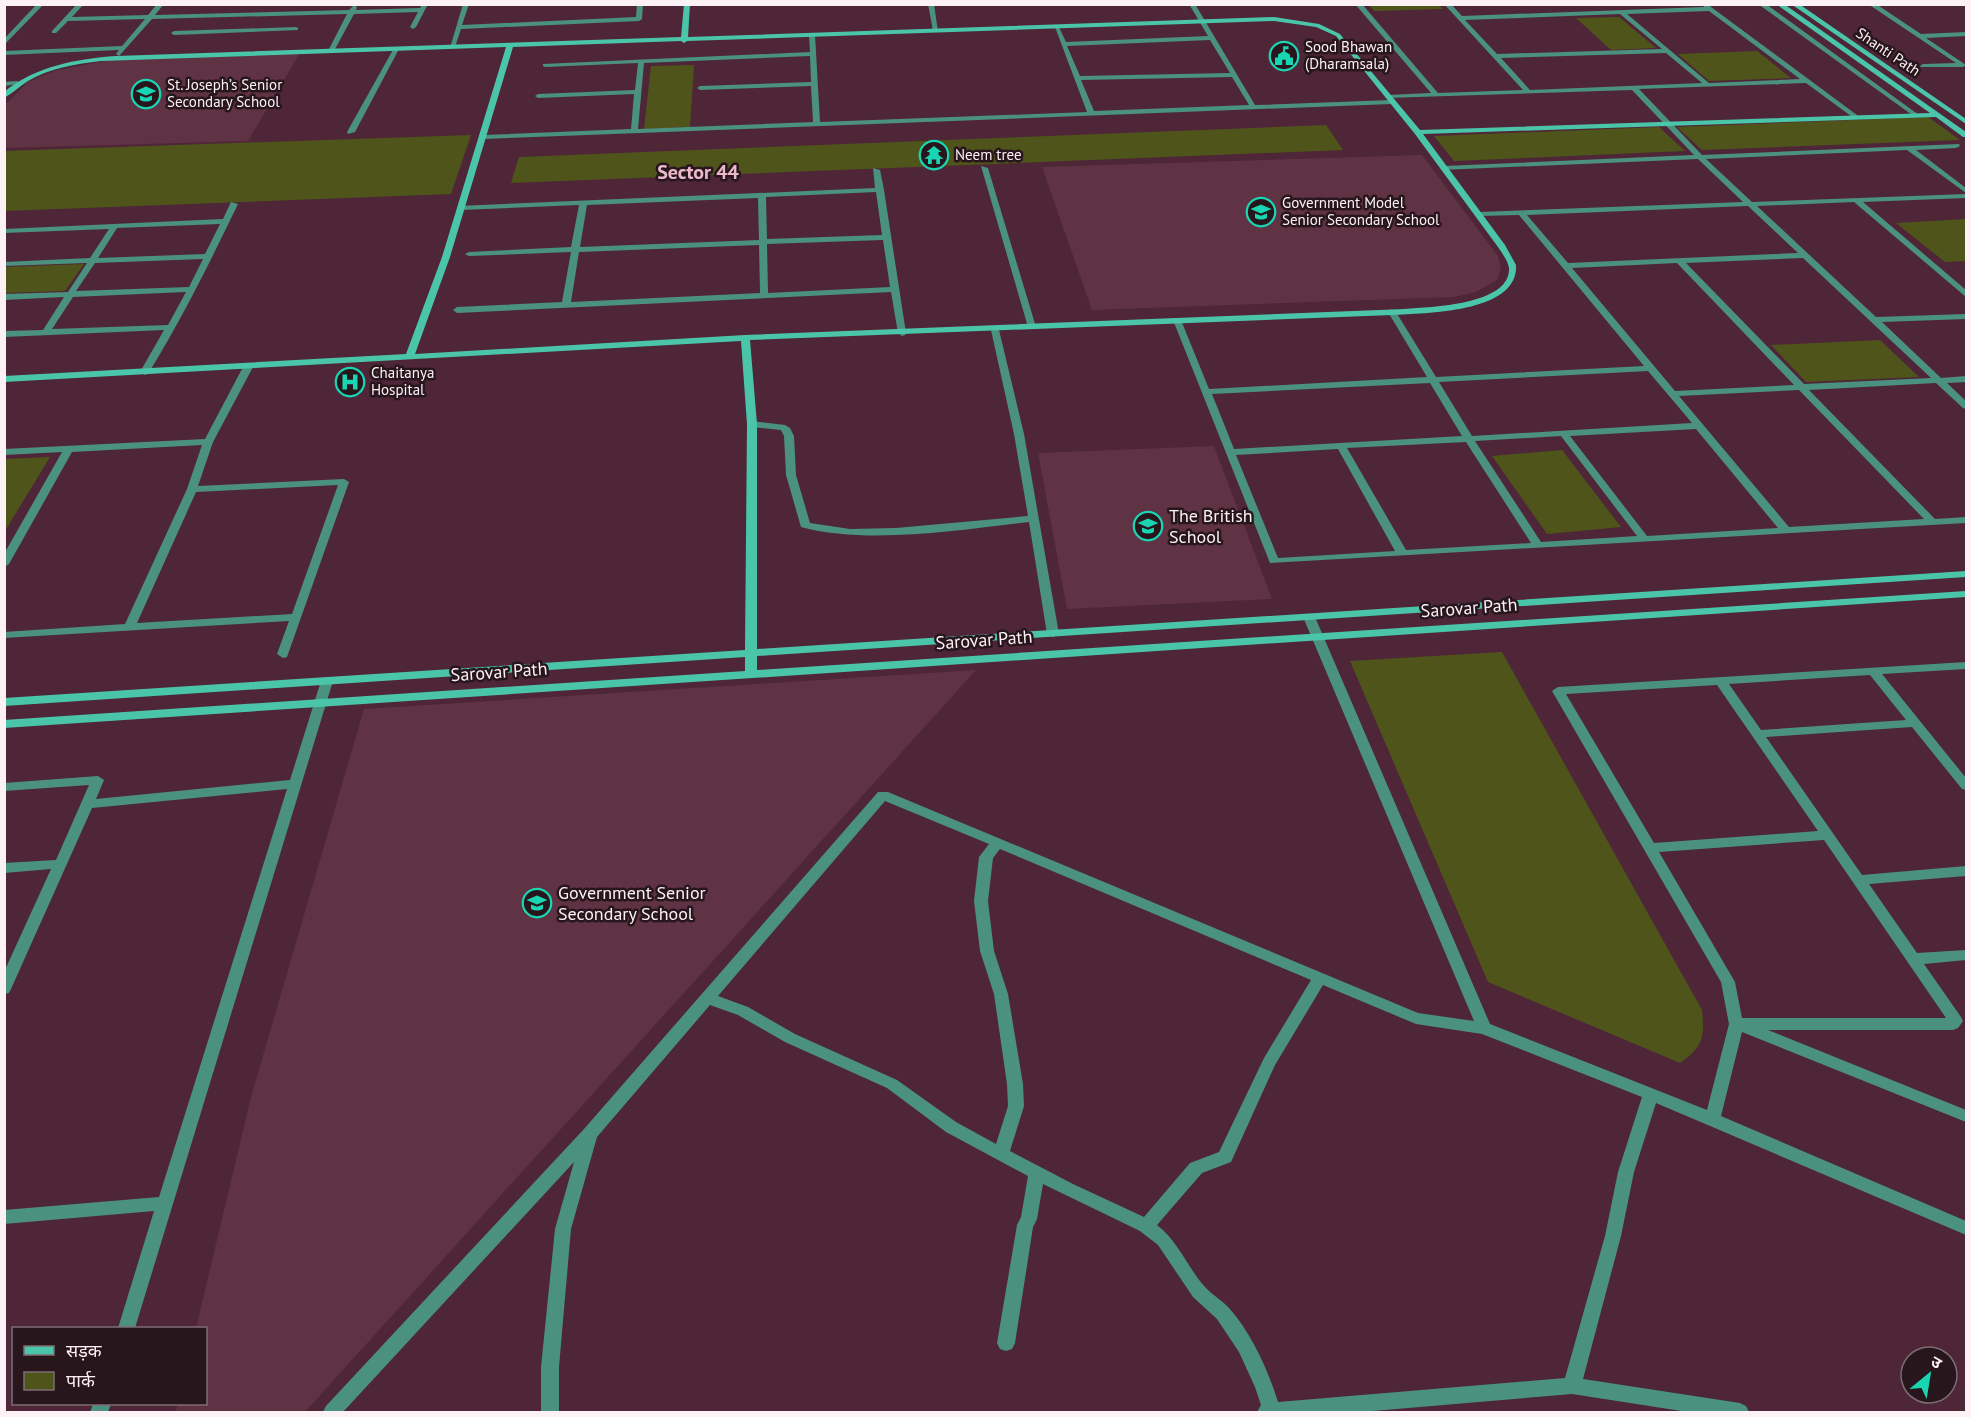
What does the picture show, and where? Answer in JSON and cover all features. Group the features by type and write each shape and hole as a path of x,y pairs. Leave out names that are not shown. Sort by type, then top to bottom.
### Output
{"street":[{"path":"4,43 41,4"},
{"path":"54,32 81,4"},
{"path":"116,58 161,4"},
{"path":"252,31 270,4"},
{"path":"331,51 356,4"},
{"path":"452,47 466,4"},
{"path":"460,27 639,19 640,4"},
{"path":"684,41 687,4"},
{"path":"931,4 936,31"},
{"path":"1192,4 1231,75 1252,107"},
{"path":"1358,4 1436,95"},
{"path":"1447,4 1528,91"},
{"path":"1761,4 1917,116"},
{"path":"1779,4 1966,135"},
{"name":"Shanti Path","path":"1794,4 1966,122"},
{"path":"1871,4 1965,65"},
{"path":"67,19 352,12 423,7"},
{"path":"413,27 423,7"},
{"path":"1459,18 1708,7 1857,118"},
{"path":"1621,12 1707,84"},
{"path":"4,84 17,83 54,69 116,58 684,41 1274,19 1317,25 1338,35 1418,132 1503,247 1513,267 1509,283 1490,299 1455,307 1392,312 995,330 745,338 4,379"},
{"path":"1057,28 1091,113"},
{"path":"174,33 296,30"},
{"path":"1918,36 1966,34"},
{"path":"812,35 817,124"},
{"path":"1065,44 1211,38"},
{"path":"409,357 461,208 510,45"},
{"path":"4,53 124,48"},
{"path":"351,132 396,49"},
{"path":"1495,56 1666,51"},
{"path":"546,65 813,54"},
{"path":"634,131 641,61"},
{"path":"1923,66 1965,65"},
{"path":"1077,78 1231,75"},
{"path":"483,137 1252,107 1436,95 1807,81"},
{"path":"4,96 17,83"},
{"path":"700,88 814,84"},
{"path":"1633,87 1700,157 1966,406"},
{"path":"538,96 638,92"},
{"path":"1956,114 1966,114"},
{"path":"1418,132 1938,115"},
{"path":"1444,168 1956,146"},
{"path":"1909,148 1966,194"},
{"path":"984,168 1032,327"},
{"path":"876,170 902,333"},
{"path":"461,208 880,190"},
{"path":"1479,214 1966,194"},
{"path":"762,195 764,295"},
{"path":"1856,200 1966,294"},
{"path":"566,304 584,203"},
{"path":"145,372 192,289 234,204"},
{"path":"1522,213 1786,531"},
{"path":"4,231 227,221"},
{"path":"45,333 116,226"},
{"path":"469,254 887,237"},
{"path":"1566,266 1805,255"},
{"path":"4,264 208,256"},
{"path":"1679,261 1932,522"},
{"path":"4,297 192,289"},
{"path":"457,310 895,289"},
{"path":"1392,312 1468,439 1538,545"},
{"path":"1873,320 1966,316"},
{"path":"1177,320 1274,561 1966,520"},
{"path":"4,334 171,327"},
{"path":"995,330 1019,434 1053,634"},
{"path":"745,338 752,424 751,674"},
{"path":"129,628 192,489 208,442 248,367"},
{"path":"1206,392 1649,368"},
{"path":"1671,394 1966,379"},
{"path":"752,424 785,428 789,436 791,475 805,525 827,532 858,532 960,528 1033,518"},
{"path":"1229,452 1697,426"},
{"path":"1564,434 1644,539"},
{"path":"4,452 208,442"},
{"path":"1341,446 1402,553"},
{"path":"6,559 69,448"},
{"path":"192,489 344,482 283,654"},
{"name":"Sarovar Path","path":"4,702 1966,574"},
{"name":"Sarovar Path","path":"4,723 1966,594"},
{"path":"4,635 297,617"},
{"path":"1309,617 1484,1028"},
{"path":"1713,1119 1736,1024 1728,982 1558,691 1966,665"},
{"path":"1874,671 1966,786"},
{"path":"127,1327 327,681"},
{"path":"1721,681 1956,1021 1953,1024 1736,1024"},
{"path":"1758,734 1915,723"},
{"path":"1951,767 1966,766"},
{"path":"4,787 98,780 4,989"},
{"path":"86,804 295,784"},
{"path":"332,1413 590,1134 883,795 1416,1018 1484,1028 1713,1119 1966,1228"},
{"path":"1651,848 1828,835"},
{"path":"998,842 986,857 981,901 987,951 1003,1003 1015,1084 1016,1106 1001,1154"},
{"path":"4,868 61,864"},
{"path":"1859,879 1966,871"},
{"path":"1914,959 1966,955"},
{"path":"1146,1226 1196,1168 1225,1157 1269,1062 1320,978"},
{"path":"707,998 743,1011 790,1038 892,1084 951,1127 1037,1173 1146,1226 1164,1240 1199,1292 1223,1313 1245,1346 1264,1386 1268,1411 1572,1386 1740,1413"},
{"path":"1736,1024 1966,1116"},
{"path":"1572,1386 1613,1236 1626,1172 1651,1094"},
{"path":"550,1413 550,1367 562,1228 590,1134"},
{"path":"1006,1343 1025,1225 1029,1219 1037,1173"},
{"path":"4,1217 166,1203"}],"shaded area":[{"name":"St. Joseph’s Senior Secondary School","path":"300,53 248,141 5,148 4,106 28,82 54,71 115,59"},
{"name":"Government Model Senior Secondary School","path":"1422,155 1498,256 1501,269 1497,280 1476,292 1454,297 1092,310 1042,167"},
{"name":"The British School","path":"1214,446 1272,599 1067,609 1038,453"},
{"name":"Government Senior Secondary School","path":"976,670 305,1412 175,1412 178,1405 207,1405 207,1327 196,1327 251,1097 364,709"}],"green space":[{"path":"1369,5 1439,5 1443,9 1374,11"},
{"path":"1619,17 1656,48 1611,50 1576,18"},
{"path":"1757,51 1791,78 1709,81 1678,54"},
{"path":"694,65 690,127 644,129 651,66"},
{"path":"1928,117 1960,140 1702,150 1677,127"},
{"path":"1326,125 1343,150 511,183 519,157"},
{"path":"1659,127 1685,151 1454,161 1434,136"},
{"path":"471,135 451,194 5,211 4,151"},
{"path":"1966,219 1966,261 1945,262 1896,223"},
{"path":"84,264 65,291 5,293 5,267"},
{"path":"1880,340 1919,377 1806,382 1771,345"},
{"path":"1562,450 1621,527 1547,534 1492,456"},
{"path":"50,457 5,531 5,459"},
{"path":"1502,652 1702,1010 1701,1041 1694,1052 1680,1063 1488,982 1350,661"}],"place":[{"name":"Sood Bhawan (Dharamsala)","path":"1284,56"},
{"name":"St. Joseph’s Senior Secondary School","path":"146,94"},
{"name":"Neem tree","path":"934,155"},
{"name":"Government Model Senior Secondary School","path":"1261,212"},
{"name":"Chaitanya Hospital","path":"350,382"},
{"name":"The British School","path":"1148,526"},
{"name":"Government Senior Secondary School","path":"537,903"}],"district":[{"name":"Sector 44","path":"698,172"}]}
